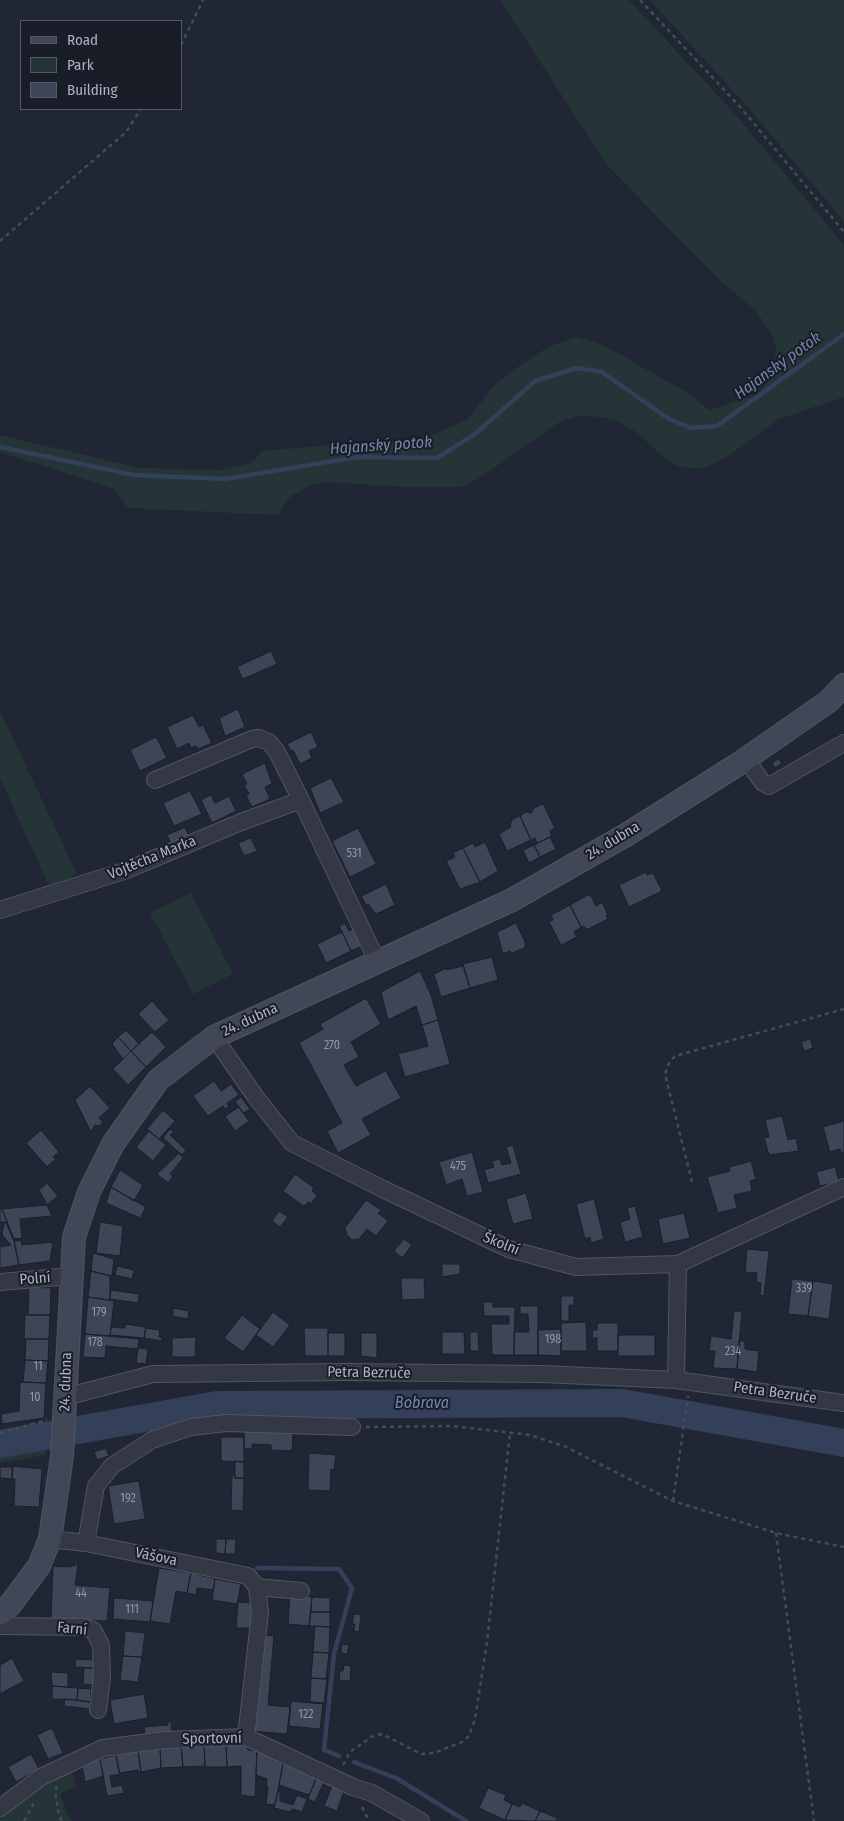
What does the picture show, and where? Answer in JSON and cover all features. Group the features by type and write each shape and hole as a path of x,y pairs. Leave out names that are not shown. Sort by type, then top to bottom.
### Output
{"main road":[{"name":"24. dubna","path":"0,1614 10,1605 39,1566 50,1539 62,1456 74,1237 90,1192 113,1144 158,1080 214,1037 512,900 626,834 746,759 829,701 844,685"}],"street":[{"path":"155,780 252,739 259,738 269,742 277,752 301,800 377,961"},
{"path":"746,759 763,783 769,786 844,743"},
{"name":"Vojtěcha Marka","path":"0,910 127,870 242,822 301,800"},
{"name":"Školní","path":"214,1037 254,1096 292,1143 383,1190 509,1249 576,1267 678,1264 844,1187"},
{"path":"676,1380 678,1264"},
{"name":"Polní","path":"0,1282 71,1276"},
{"name":"Petra Bezruče","path":"65,1410 153,1374 216,1372 542,1374 676,1380 844,1403"},
{"path":"86,1543 96,1486 112,1466 152,1440 191,1428 226,1423 352,1427"},
{"name":"Vášova","path":"50,1539 86,1543 248,1576 257,1587 301,1591"},
{"path":"246,1737 260,1613 257,1587"},
{"name":"Farní","path":"0,1626 84,1628 93,1630 101,1645 102,1678 98,1710"},
{"name":"Sportovní","path":"0,1808 41,1777 103,1748 165,1740 246,1737 353,1788 372,1793 421,1821"}],"path":[{"path":"182,43 203,0"},
{"path":"640,0 741,108 844,232"},
{"path":"0,241 126,132 139,110"},
{"path":"692,1182 665,1074 675,1056 844,1009"},
{"path":"673,1501 688,1398"},
{"path":"0,1434 65,1410"},
{"path":"352,1427 452,1426 530,1435 564,1446 673,1501 776,1533 844,1548"},
{"path":"345,1762 350,1752 371,1736 382,1734 421,1754 434,1753 462,1742 469,1736 475,1719 487,1642 510,1433"},
{"path":"776,1533 814,1821"},
{"path":"58,1784 55,1791 59,1816 62,1821"}],"green space":[{"path":"500,0 629,0 736,115 844,245 844,397 779,419 731,454 714,464 698,469 681,467 668,461 635,431 617,421 602,417 577,416 558,423 478,479 460,487 405,487 324,482 311,485 291,496 279,515 128,508 112,488 0,452 0,435 139,468 222,470 251,463 262,451 428,437 467,420 491,389 509,373 548,347 576,337 603,345 688,393 709,410 755,395 762,389 773,374 776,349 772,335 756,311 716,277 607,165"},
{"path":"650,0 844,0 844,221 745,104"},
{"path":"0,711 77,874 50,888 0,778"},
{"path":"191,893 233,974 193,994 150,913"},
{"path":"47,1428 46,1455 0,1463 0,1437"},
{"path":"71,1767 76,1785 60,1794 67,1813 73,1821 0,1821 0,1812"}],"building":[{"path":"271,651 277,664 243,679 237,667"},
{"path":"238,709 245,727 225,736 219,718"},
{"path":"193,715 199,727 203,725 212,743 198,749 196,746 191,748 189,743 177,749 167,727"},
{"path":"311,732 318,747 309,751 312,758 300,764 293,750 291,751 287,744"},
{"path":"156,737 167,758 140,771 130,750"},
{"path":"778,759 782,763 775,768 772,763"},
{"path":"265,763 272,784 265,787 270,799 252,807 246,796 249,794 244,785 247,784 242,774"},
{"path":"331,778 344,802 320,813 310,788"},
{"path":"190,791 202,814 174,826 163,803"},
{"path":"211,795 215,803 229,796 236,811 212,823 201,800"},
{"path":"543,804 555,828 550,831 552,836 537,843 535,838 531,840 520,816 526,812 531,813 534,808"},
{"path":"520,816 531,840 507,851 499,834 511,827 510,824 513,819"},
{"path":"185,827 189,836 171,843 167,835"},
{"path":"358,828 376,864 350,877 332,841"},
{"path":"550,837 556,849 540,857 534,845"},
{"path":"251,838 257,851 244,856 238,843"},
{"path":"485,842 498,871 480,882 463,848 473,843 475,847"},
{"path":"534,845 540,857 529,863 523,850"},
{"path":"463,848 480,882 460,889 446,861 455,857 453,853"},
{"path":"646,872 647,875 653,873 662,891 629,907 619,885"},
{"path":"386,884 395,905 376,914 368,904 366,905 361,896"},
{"path":"590,894 596,906 602,902 608,919 586,930 584,926 581,927 570,905"},
{"path":"570,905 581,927 574,932 577,937 561,945 549,922 553,920 551,915"},
{"path":"345,923 349,931 356,927 365,945 351,951 339,926"},
{"path":"516,923 526,944 524,948 512,953 510,951 503,954 497,932"},
{"path":"342,932 351,951 326,963 317,944"},
{"path":"492,957 498,980 470,988 463,964"},
{"path":"463,966 470,988 441,997 434,974 447,968 447,970"},
{"path":"420,971 431,995 438,1020 422,1025 416,1006 388,1020 381,992"},
{"path":"366,998 381,1024 351,1042 359,1057 344,1065 356,1086 386,1071 401,1098 362,1119 371,1135 338,1153 327,1131 342,1123 299,1043 323,1029 320,1024"},
{"path":"152,1001 169,1020 155,1032 138,1014"},
{"path":"438,1020 450,1064 405,1077 398,1054 428,1046 422,1025"},
{"path":"126,1030 139,1044 131,1051 118,1037"},
{"path":"152,1032 166,1047 146,1067 131,1051"},
{"path":"118,1037 131,1051 123,1059 112,1044"},
{"path":"810,1039 813,1048 804,1051 801,1042"},
{"path":"131,1051 146,1067 128,1085 113,1069"},
{"path":"214,1081 221,1091 231,1084 239,1095 227,1103 229,1107 225,1109 223,1106 208,1116 193,1096"},
{"path":"90,1086 110,1108 99,1118 103,1122 100,1126 95,1125 91,1132 75,1100"},
{"path":"241,1097 250,1109 243,1113 235,1102"},
{"path":"239,1107 249,1121 235,1131 225,1116"},
{"path":"163,1110 175,1121 159,1139 147,1129"},
{"path":"782,1116 788,1140 796,1138 799,1151 769,1155 764,1138 769,1137 765,1120"},
{"path":"844,1121 844,1152 841,1153 840,1149 830,1152 823,1127"},
{"path":"170,1129 174,1132 170,1135 186,1150 182,1155 163,1138"},
{"path":"41,1130 59,1152 53,1157 56,1159 47,1167 26,1143"},
{"path":"149,1131 166,1145 153,1161 136,1147"},
{"path":"513,1145 521,1174 488,1183 484,1170 494,1167 492,1161 500,1159 502,1165 511,1163 506,1147"},
{"path":"472,1152 483,1192 467,1196 462,1179 446,1185 439,1162"},
{"path":"179,1153 183,1158 170,1174 173,1176 168,1183 157,1174"},
{"path":"751,1161 756,1179 750,1181 752,1191 734,1195 737,1208 718,1213 707,1177 730,1171 729,1167"},
{"path":"835,1167 839,1182 820,1186 816,1172"},
{"path":"120,1170 143,1185 134,1201 111,1187"},
{"path":"295,1174 314,1188 312,1191 317,1195 311,1204 308,1202 304,1206 283,1191"},
{"path":"47,1183 58,1196 47,1205 39,1190"},
{"path":"111,1187 146,1207 140,1218 106,1203"},
{"path":"526,1193 533,1219 513,1224 506,1199"},
{"path":"594,1199 604,1239 591,1243 590,1237 585,1239 576,1204"},
{"path":"366,1200 381,1210 378,1213 388,1221 376,1236 367,1229 359,1239 352,1240 347,1235 345,1228"},
{"path":"47,1205 52,1216 20,1219 22,1238 14,1239 2,1209"},
{"path":"635,1206 643,1237 625,1242 620,1222 630,1219 627,1208"},
{"path":"0,1209 2,1209 7,1222 0,1222"},
{"path":"279,1211 288,1217 280,1227 272,1221"},
{"path":"684,1213 690,1238 663,1244 658,1219"},
{"path":"100,1222 123,1226 120,1256 96,1253"},
{"path":"4,1223 6,1223 14,1241 19,1265 0,1268 0,1247 11,1245 2,1235"},
{"path":"404,1239 412,1245 402,1258 394,1251"},
{"path":"21,1240 22,1245 53,1242 50,1261 19,1265 14,1241"},
{"path":"747,1249 769,1251 764,1296 760,1295 761,1283 756,1282 757,1273 745,1272"},
{"path":"93,1253 114,1259 112,1276 91,1271"},
{"path":"442,1264 460,1264 460,1274 442,1277"},
{"path":"117,1266 134,1270 132,1279 115,1275"},
{"path":"91,1271 110,1276 110,1300 88,1297"},
{"path":"401,1278 424,1278 425,1299 402,1300"},
{"path":"792,1279 813,1281 808,1316 788,1314"},
{"path":"813,1281 833,1284 829,1319 808,1316"},
{"path":"29,1287 51,1288 50,1315 28,1315"},
{"path":"111,1290 139,1294 138,1303 110,1299"},
{"path":"561,1296 574,1296 574,1305 569,1305 569,1321 561,1321"},
{"path":"88,1297 114,1301 110,1336 85,1334"},
{"path":"483,1302 493,1302 493,1307 515,1307 514,1355 492,1355 491,1324 509,1324 509,1316 484,1316"},
{"path":"520,1306 538,1306 538,1355 514,1355 514,1332 529,1332 528,1314 520,1314"},
{"path":"173,1308 189,1311 188,1319 173,1316"},
{"path":"734,1311 742,1311 737,1369 713,1368 715,1351 709,1351 711,1336 731,1339"},
{"path":"273,1312 290,1325 273,1347 256,1335"},
{"path":"25,1315 50,1315 49,1339 24,1339"},
{"path":"242,1315 260,1329 243,1352 224,1338"},
{"path":"586,1322 587,1351 561,1351 561,1323"},
{"path":"597,1323 618,1323 618,1351 597,1351 597,1338 592,1338 593,1330 597,1330"},
{"path":"125,1324 146,1327 144,1338 110,1335 111,1327 125,1328"},
{"path":"146,1328 160,1330 159,1337 162,1338 162,1341 144,1338"},
{"path":"304,1328 328,1328 328,1356 305,1356"},
{"path":"561,1329 561,1356 538,1355 538,1330"},
{"path":"442,1332 464,1332 465,1354 442,1354"},
{"path":"470,1332 478,1332 479,1351 470,1351"},
{"path":"328,1333 345,1333 345,1356 328,1356"},
{"path":"361,1333 377,1333 377,1358 361,1356"},
{"path":"85,1334 139,1339 138,1349 106,1346 105,1358 83,1357"},
{"path":"618,1335 655,1335 655,1356 618,1356"},
{"path":"196,1337 195,1357 172,1357 172,1338"},
{"path":"26,1339 49,1339 48,1361 25,1360"},
{"path":"739,1341 745,1341 745,1349 759,1351 757,1372 737,1369"},
{"path":"138,1348 148,1349 146,1364 136,1363"},
{"path":"25,1360 48,1361 46,1383 23,1382"},
{"path":"20,1382 46,1383 44,1418 2,1424 1,1414 19,1411"},
{"path":"244,1430 293,1433 292,1451 271,1450 271,1445 252,1444 252,1449 244,1449"},
{"path":"221,1437 244,1437 244,1462 221,1461"},
{"path":"106,1448 109,1456 97,1460 94,1452"},
{"path":"309,1453 336,1455 334,1470 331,1469 330,1491 308,1490"},
{"path":"235,1461 244,1462 244,1478 235,1478"},
{"path":"12,1466 42,1469 39,1507 14,1506 15,1479 12,1479"},
{"path":"0,1467 13,1467 12,1479 0,1478"},
{"path":"235,1475 235,1478 244,1478 243,1511 231,1510 232,1476"},
{"path":"139,1481 145,1519 114,1524 108,1486"},
{"path":"216,1539 226,1539 225,1554 216,1553"},
{"path":"226,1539 236,1539 235,1554 225,1554"},
{"path":"78,1564 75,1585 110,1588 107,1621 51,1619 53,1566 69,1567"},
{"path":"159,1568 191,1573 187,1593 176,1591 170,1624 150,1621"},
{"path":"191,1573 215,1579 213,1590 197,1588 196,1595 187,1593"},
{"path":"215,1579 241,1584 237,1604 212,1600"},
{"path":"290,1594 312,1597 309,1626 288,1624"},
{"path":"312,1597 330,1598 330,1612 311,1612"},
{"path":"114,1598 153,1601 150,1622 113,1619"},
{"path":"238,1602 255,1603 254,1628 236,1628"},
{"path":"311,1612 330,1612 330,1627 309,1626"},
{"path":"354,1614 361,1615 359,1632 354,1631 355,1624 352,1624"},
{"path":"315,1626 330,1627 329,1653 313,1652"},
{"path":"125,1631 145,1633 142,1657 123,1656"},
{"path":"262,1635 274,1636 268,1705 290,1707 287,1734 250,1731"},
{"path":"342,1644 349,1645 347,1654 341,1653"},
{"path":"313,1652 329,1653 326,1679 311,1678"},
{"path":"123,1656 142,1657 138,1682 120,1680"},
{"path":"12,1658 24,1681 0,1694 0,1665"},
{"path":"75,1659 95,1660 94,1668 75,1667"},
{"path":"344,1665 351,1666 350,1681 339,1680 340,1671 343,1671"},
{"path":"84,1668 94,1668 93,1685 83,1684"},
{"path":"51,1672 68,1673 68,1687 52,1686"},
{"path":"311,1678 327,1679 324,1703 310,1702"},
{"path":"52,1686 78,1688 77,1700 52,1699"},
{"path":"78,1688 91,1689 90,1702 77,1700"},
{"path":"144,1694 148,1718 114,1724 110,1700"},
{"path":"65,1699 90,1702 90,1709 64,1706"},
{"path":"291,1701 323,1704 320,1729 289,1726"},
{"path":"171,1721 172,1733 145,1735 144,1727 168,1725 168,1722"},
{"path":"52,1728 63,1753 48,1759 37,1735"},
{"path":"245,1743 248,1750 257,1751 255,1797 241,1795 241,1766 227,1767 226,1744"},
{"path":"226,1744 227,1767 205,1767 204,1745"},
{"path":"204,1745 205,1766 183,1767 181,1746"},
{"path":"181,1746 183,1767 161,1768 160,1747"},
{"path":"160,1747 161,1768 141,1772 138,1751"},
{"path":"138,1751 141,1772 138,1772 138,1770 119,1773 116,1755"},
{"path":"257,1751 284,1759 275,1805 266,1804 267,1779 256,1775"},
{"path":"31,1754 39,1769 16,1782 8,1767"},
{"path":"116,1755 120,1774 110,1776 112,1787 122,1785 124,1793 107,1796 100,1759"},
{"path":"100,1759 103,1776 85,1782 82,1765"},
{"path":"284,1759 318,1775 309,1795 279,1785"},
{"path":"316,1778 324,1782 315,1802 308,1799"},
{"path":"332,1786 344,1791 337,1811 324,1806"},
{"path":"488,1788 506,1795 504,1800 512,1804 505,1820 479,1808"},
{"path":"278,1791 280,1792 280,1801 293,1805 297,1795 307,1799 302,1812 292,1809 290,1812 274,1808"},
{"path":"522,1803 540,1811 535,1821 505,1820 512,1804 520,1807"},
{"path":"540,1811 557,1818 556,1821 535,1821"}],"waterway":[{"name":"Hajanský potok","path":"0,447 134,475 225,479 358,457 437,458 475,434 535,381 576,368 602,372 669,419 691,428 717,426 844,334"},
{"name":"Bobrava","path":"0,1444 217,1405 622,1403 844,1443"},
{"path":"257,1568 339,1569 352,1588 334,1654 324,1750 339,1756"},
{"path":"354,1762 396,1778 466,1821"}]}
